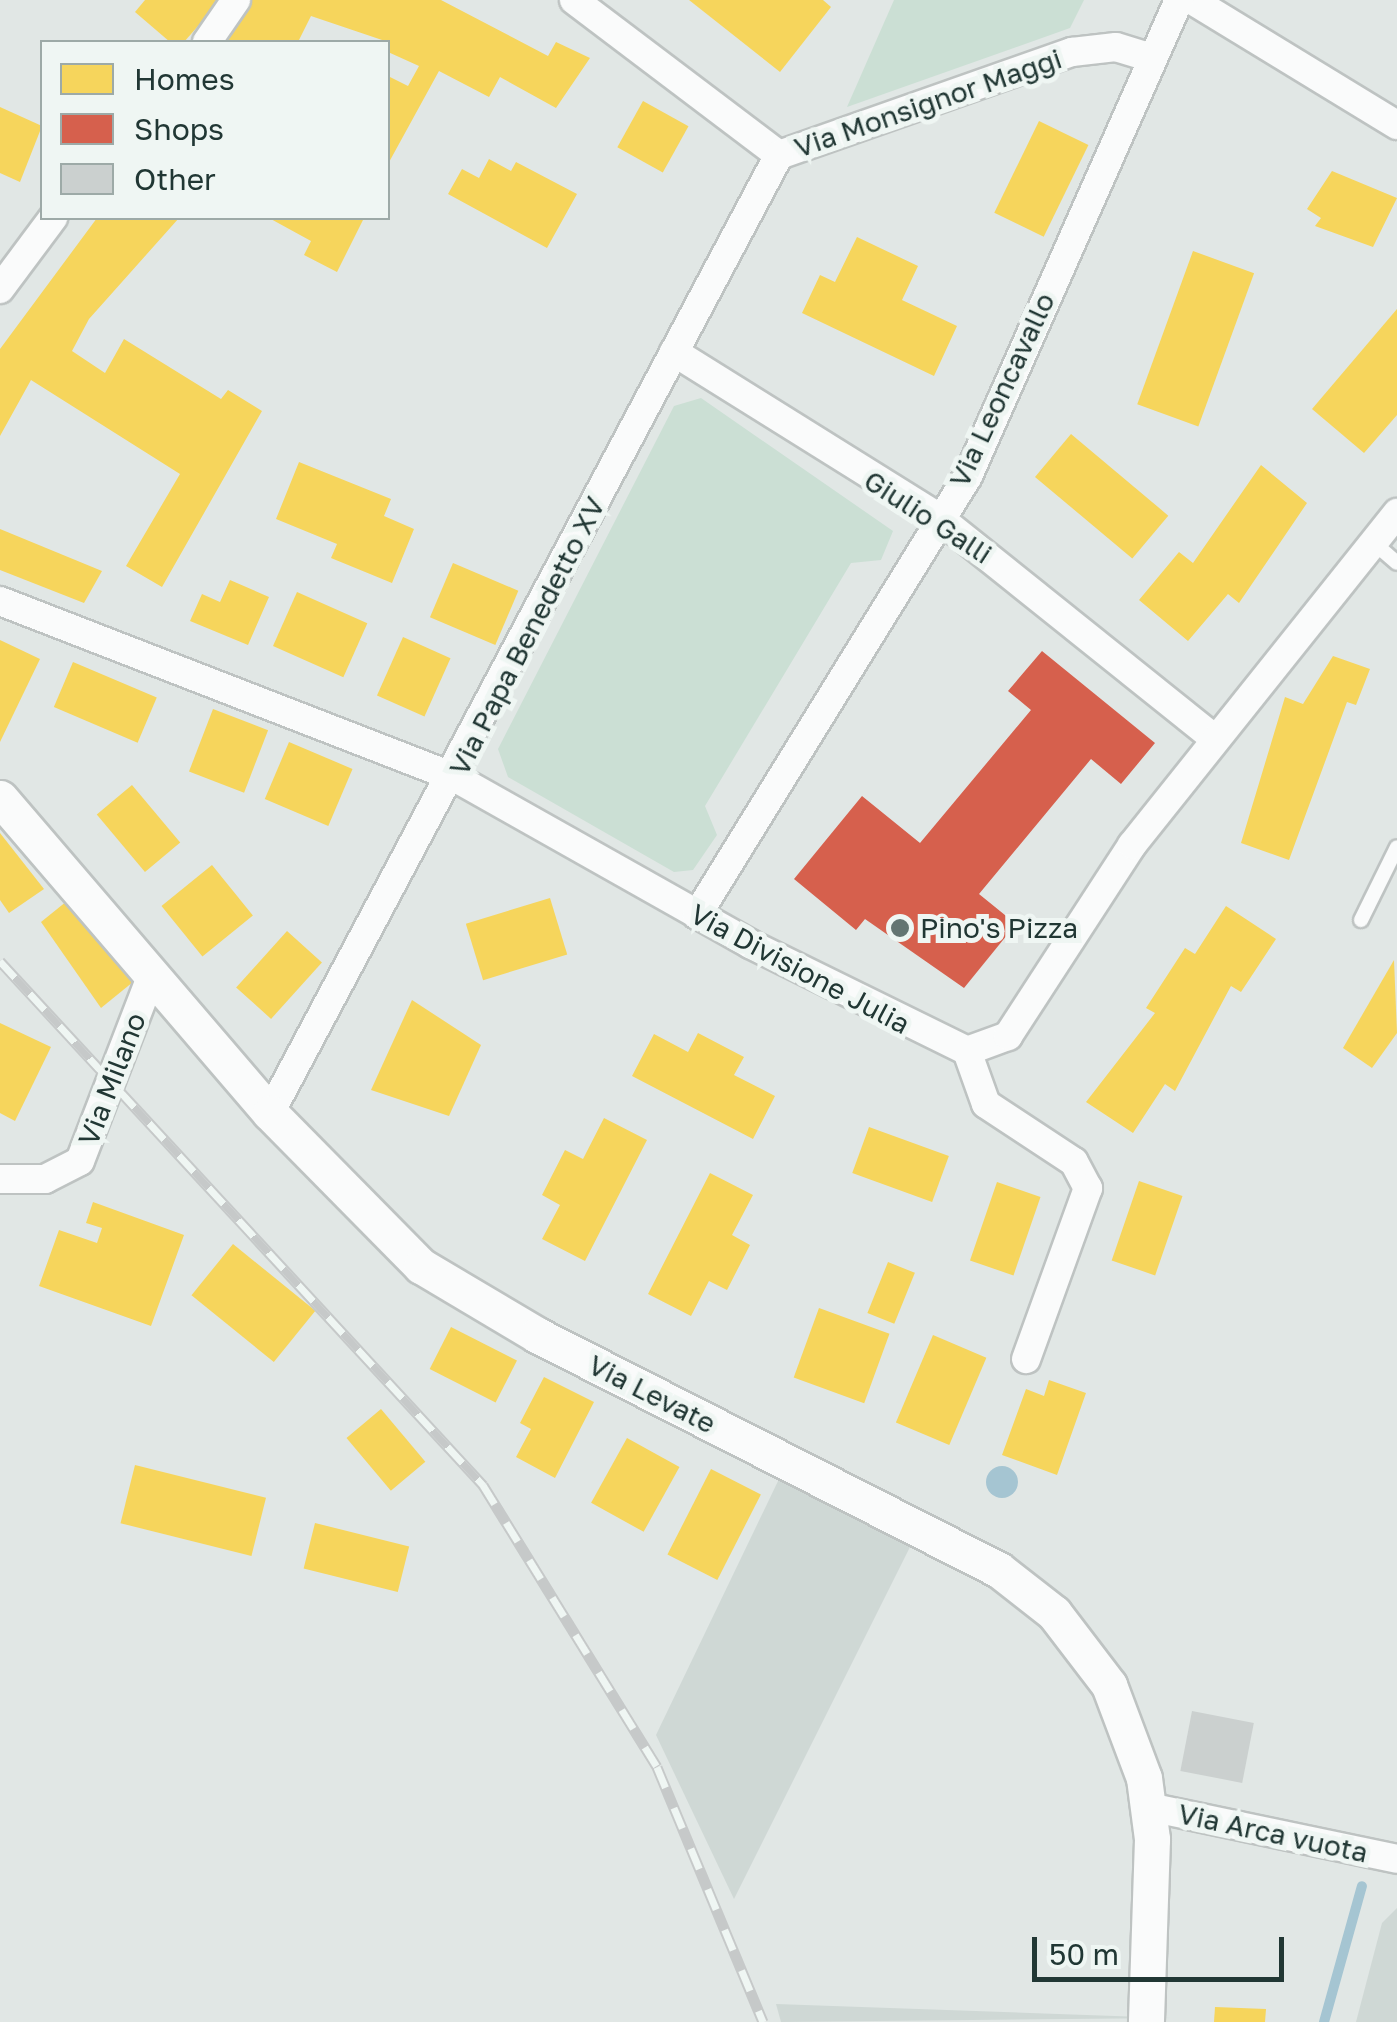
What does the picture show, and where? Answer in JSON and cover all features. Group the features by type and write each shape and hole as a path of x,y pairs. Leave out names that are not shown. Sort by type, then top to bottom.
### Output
{"street":[{"path":"208,40 236,0"},
{"name":"Via Monsignor Maggi","path":"574,0 779,155 1072,52 1116,47 1152,58"},
{"name":"Via Leoncavallo","path":"697,914 938,517 968,476 1179,0"},
{"path":"1192,0 1397,125"},
{"name":"Via Papa Benedetto XV","path":"270,1114 454,777 779,155"},
{"path":"0,288 51,220"},
{"name":"Giulio Galli","path":"674,352 938,517 1214,738"},
{"path":"1026,1359 1088,1188 1074,1162 986,1104 967,1051 1008,1036 1214,738 1397,514"},
{"name":"Via Divisione Julia","path":"0,601 454,777 697,914 967,1051"},
{"name":"Via Levate","path":"0,798 270,1114 392,1240 450,1286 1029,1590 1108,1684 1150,1807 1146,2022"},
{"name":"Via Milano","path":"0,1179 45,1179 80,1161 152,974"},
{"name":"Via Arca vuota","path":"1150,1807 1397,1860"}],"lane":[{"path":"1374,543 1397,563"},
{"path":"1361,920 1397,847"}],"shaded area":[{"path":"779,1479 910,1547 734,1899 656,1735"},
{"path":"1397,1908 1397,2022 1356,2022 1382,1923"},
{"path":"776,2004 1171,2018 781,2022"}],"green space":[{"path":"894,0 1084,0 1070,28 847,107"},
{"path":"701,398 893,531 881,560 851,563 705,806 717,835 693,870 674,872 508,777 498,749 674,406"}],"water":[{"path":"1002,1466 1013,1471 1018,1482 1013,1493 1002,1498 991,1493 986,1482 991,1471"}],"building: Homes":[{"path":"145,0 221,0 186,40 168,40 135,12"},
{"path":"248,0 441,0 548,56 556,42 590,58 556,108 500,77 489,97 439,71 390,160 390,77 408,86 419,66 390,53 390,40 311,16 299,40 227,40"},
{"path":"689,0 823,0 831,7 780,72"},
{"path":"643,101 688,126 663,173 617,147"},
{"path":"0,107 40,125 40,131 20,182 0,173"},
{"path":"1039,121 1088,145 1044,237 994,213"},
{"path":"489,159 511,171 516,162 577,194 547,248 448,194 462,169 479,178"},
{"path":"1332,171 1397,198 1373,247 1315,226 1321,218 1307,209"},
{"path":"96,220 177,220 89,319 72,351 105,373 124,339 221,399 228,390 262,411 162,587 126,566 180,474 31,380 0,436 0,349"},
{"path":"273,220 363,220 337,272 304,255 311,241"},
{"path":"857,237 918,266 902,300 957,326 934,376 802,313 820,275 835,282"},
{"path":"1193,251 1254,273 1198,426 1137,404"},
{"path":"1397,309 1397,415 1364,453 1312,409"},
{"path":"1071,434 1168,516 1132,559 1035,477"},
{"path":"299,462 391,499 384,516 414,529 392,583 331,558 337,544 276,519"},
{"path":"1261,465 1307,503 1239,603 1228,594 1188,641 1139,600 1179,552 1193,563"},
{"path":"0,529 102,571 84,603 0,570"},
{"path":"453,563 518,591 495,645 430,617"},
{"path":"230,580 269,597 248,645 190,621 202,594 220,602"},
{"path":"297,592 367,623 343,677 273,646"},
{"path":"403,637 451,658 424,717 377,695"},
{"path":"0,640 40,659 0,742"},
{"path":"1333,656 1370,669 1356,705 1347,702 1289,860 1241,843 1285,697 1303,704"},
{"path":"73,662 157,698 138,743 54,707"},
{"path":"213,709 268,730 244,793 189,772"},
{"path":"289,742 353,769 328,826 265,799"},
{"path":"132,785 180,842 145,872 97,815"},
{"path":"0,833 44,889 9,913 0,900"},
{"path":"212,865 253,916 202,956 161,906"},
{"path":"550,898 567,954 483,980 466,924"},
{"path":"67,901 133,982 101,1008 41,922"},
{"path":"1226,906 1276,939 1241,992 1231,986 1175,1091 1165,1084 1133,1133 1086,1102 1155,1013 1146,1008 1185,948 1195,954"},
{"path":"287,931 322,962 271,1019 236,987"},
{"path":"1394,960 1397,1033 1372,1068 1343,1048"},
{"path":"412,1000 481,1045 449,1116 371,1090"},
{"path":"0,1023 51,1047 15,1121 0,1113"},
{"path":"698,1033 744,1057 734,1075 775,1096 753,1139 632,1076 654,1034 688,1052"},
{"path":"604,1118 647,1140 585,1261 542,1239 560,1205 542,1195 565,1150 583,1159"},
{"path":"869,1127 949,1156 932,1202 852,1173"},
{"path":"710,1173 753,1195 732,1235 750,1245 727,1290 709,1281 691,1316 648,1294"},
{"path":"1139,1181 1182,1196 1155,1275 1112,1260"},
{"path":"997,1182 1040,1197 1013,1275 970,1260"},
{"path":"93,1202 184,1235 151,1326 39,1286 59,1230 97,1243 102,1228 86,1223"},
{"path":"233,1244 315,1311 274,1362 191,1295"},
{"path":"888,1262 915,1273 894,1324 867,1313"},
{"path":"819,1308 889,1334 864,1403 794,1378"},
{"path":"451,1327 517,1361 496,1402 430,1369"},
{"path":"933,1335 986,1358 949,1445 896,1422"},
{"path":"544,1377 594,1402 555,1478 516,1457 531,1429 520,1423"},
{"path":"1049,1380 1086,1393 1057,1475 1002,1455 1026,1389 1044,1396"},
{"path":"381,1409 425,1462 391,1491 347,1438"},
{"path":"627,1438 679,1467 644,1532 591,1503"},
{"path":"135,1465 266,1498 251,1556 120,1523"},
{"path":"711,1469 761,1494 717,1580 667,1555"},
{"path":"315,1523 409,1546 398,1592 304,1569"},
{"path":"1215,2007 1266,2009 1265,2022 1214,2022"}],"building: Shops":[{"path":"1042,651 1155,743 1121,784 1091,759 979,894 1016,924 964,988 865,919 856,930 794,879 862,796 920,843 1031,710 1008,691"}],"building: Other":[{"path":"1192,1711 1254,1723 1242,1783 1180,1771"}],"waterway":[{"path":"1324,2022 1362,1886"}],"railway":[{"path":"0,961 483,1485 657,1767 763,2022"}],"place":[{"name":"Pino's Pizza","path":"900,928"}]}
